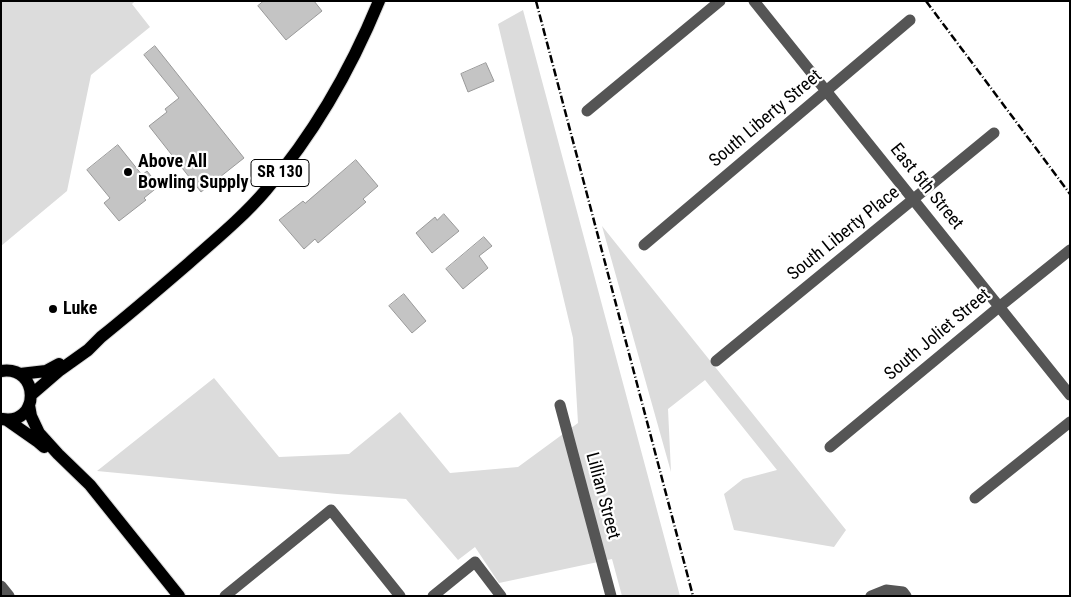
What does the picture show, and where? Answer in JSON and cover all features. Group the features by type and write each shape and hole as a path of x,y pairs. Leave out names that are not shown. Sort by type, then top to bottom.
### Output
{"main road":[{"name":"SR 130","path":"102,337 223,233 266,190 302,144 336,92 367,30 379,1"},
{"path":"20,374 46,371 64,362 102,337"},
{"path":"90,485 37,441 23,432 10,429 3,423 20,416 26,411 30,400 60,370 88,350 102,337"},
{"path":"3,369 14,371 26,380 30,387 31,416 39,433 90,485 179,596"}],"street":[{"path":"587,111 720,1"},
{"name":"East 5th Street","path":"754,1 1070,395"},
{"name":"South Liberty Street","path":"644,245 910,20"},
{"name":"South Liberty Place","path":"716,361 994,133"},
{"name":"South Joliet Street","path":"830,447 1070,250"},
{"name":"Lillian Street","path":"560,405 610,596"},
{"path":"974,498 1070,422"},
{"path":"225,596 331,510 400,596"},
{"path":"433,596 475,562 501,596"},
{"path":"1,586 9,596"},
{"path":"871,596 886,590 905,594"}],"shaded area":[{"path":"1,1 135,1 132,4 150,27 91,75 67,191 1,246"},
{"path":"523,10 680,596 622,596 612,559 499,583 475,547 458,560 406,499 97,471 214,378 279,457 349,454 400,412 450,473 518,467 578,423 573,338 498,24"},
{"path":"602,226 846,530 834,547 734,530 724,494 743,479 777,470 705,380 668,409 671,472"}],"building":[{"path":"264,1 314,1 322,11 286,40 258,6"},
{"path":"155,46 244,158 201,192 149,126 167,112 165,109 179,98 144,55"},
{"path":"486,63 494,81 468,92 461,74"},
{"path":"118,145 142,175 147,171 159,186 144,198 146,200 119,221 104,203 110,198 87,170"},
{"path":"356,160 378,186 363,199 366,202 318,243 315,239 304,249 279,220 303,201 305,203"},
{"path":"444,214 459,231 432,253 416,233 435,217 437,220"},
{"path":"484,237 492,246 479,256 488,268 463,289 446,269"},
{"path":"404,294 426,321 412,333 389,306"}],"railway":[{"path":"536,1 693,596"},
{"path":"926,1 1070,194"}],"place":[{"name":"Above All Bowling Supply","path":"128,172"},
{"name":"Luke","path":"53,309"}]}
